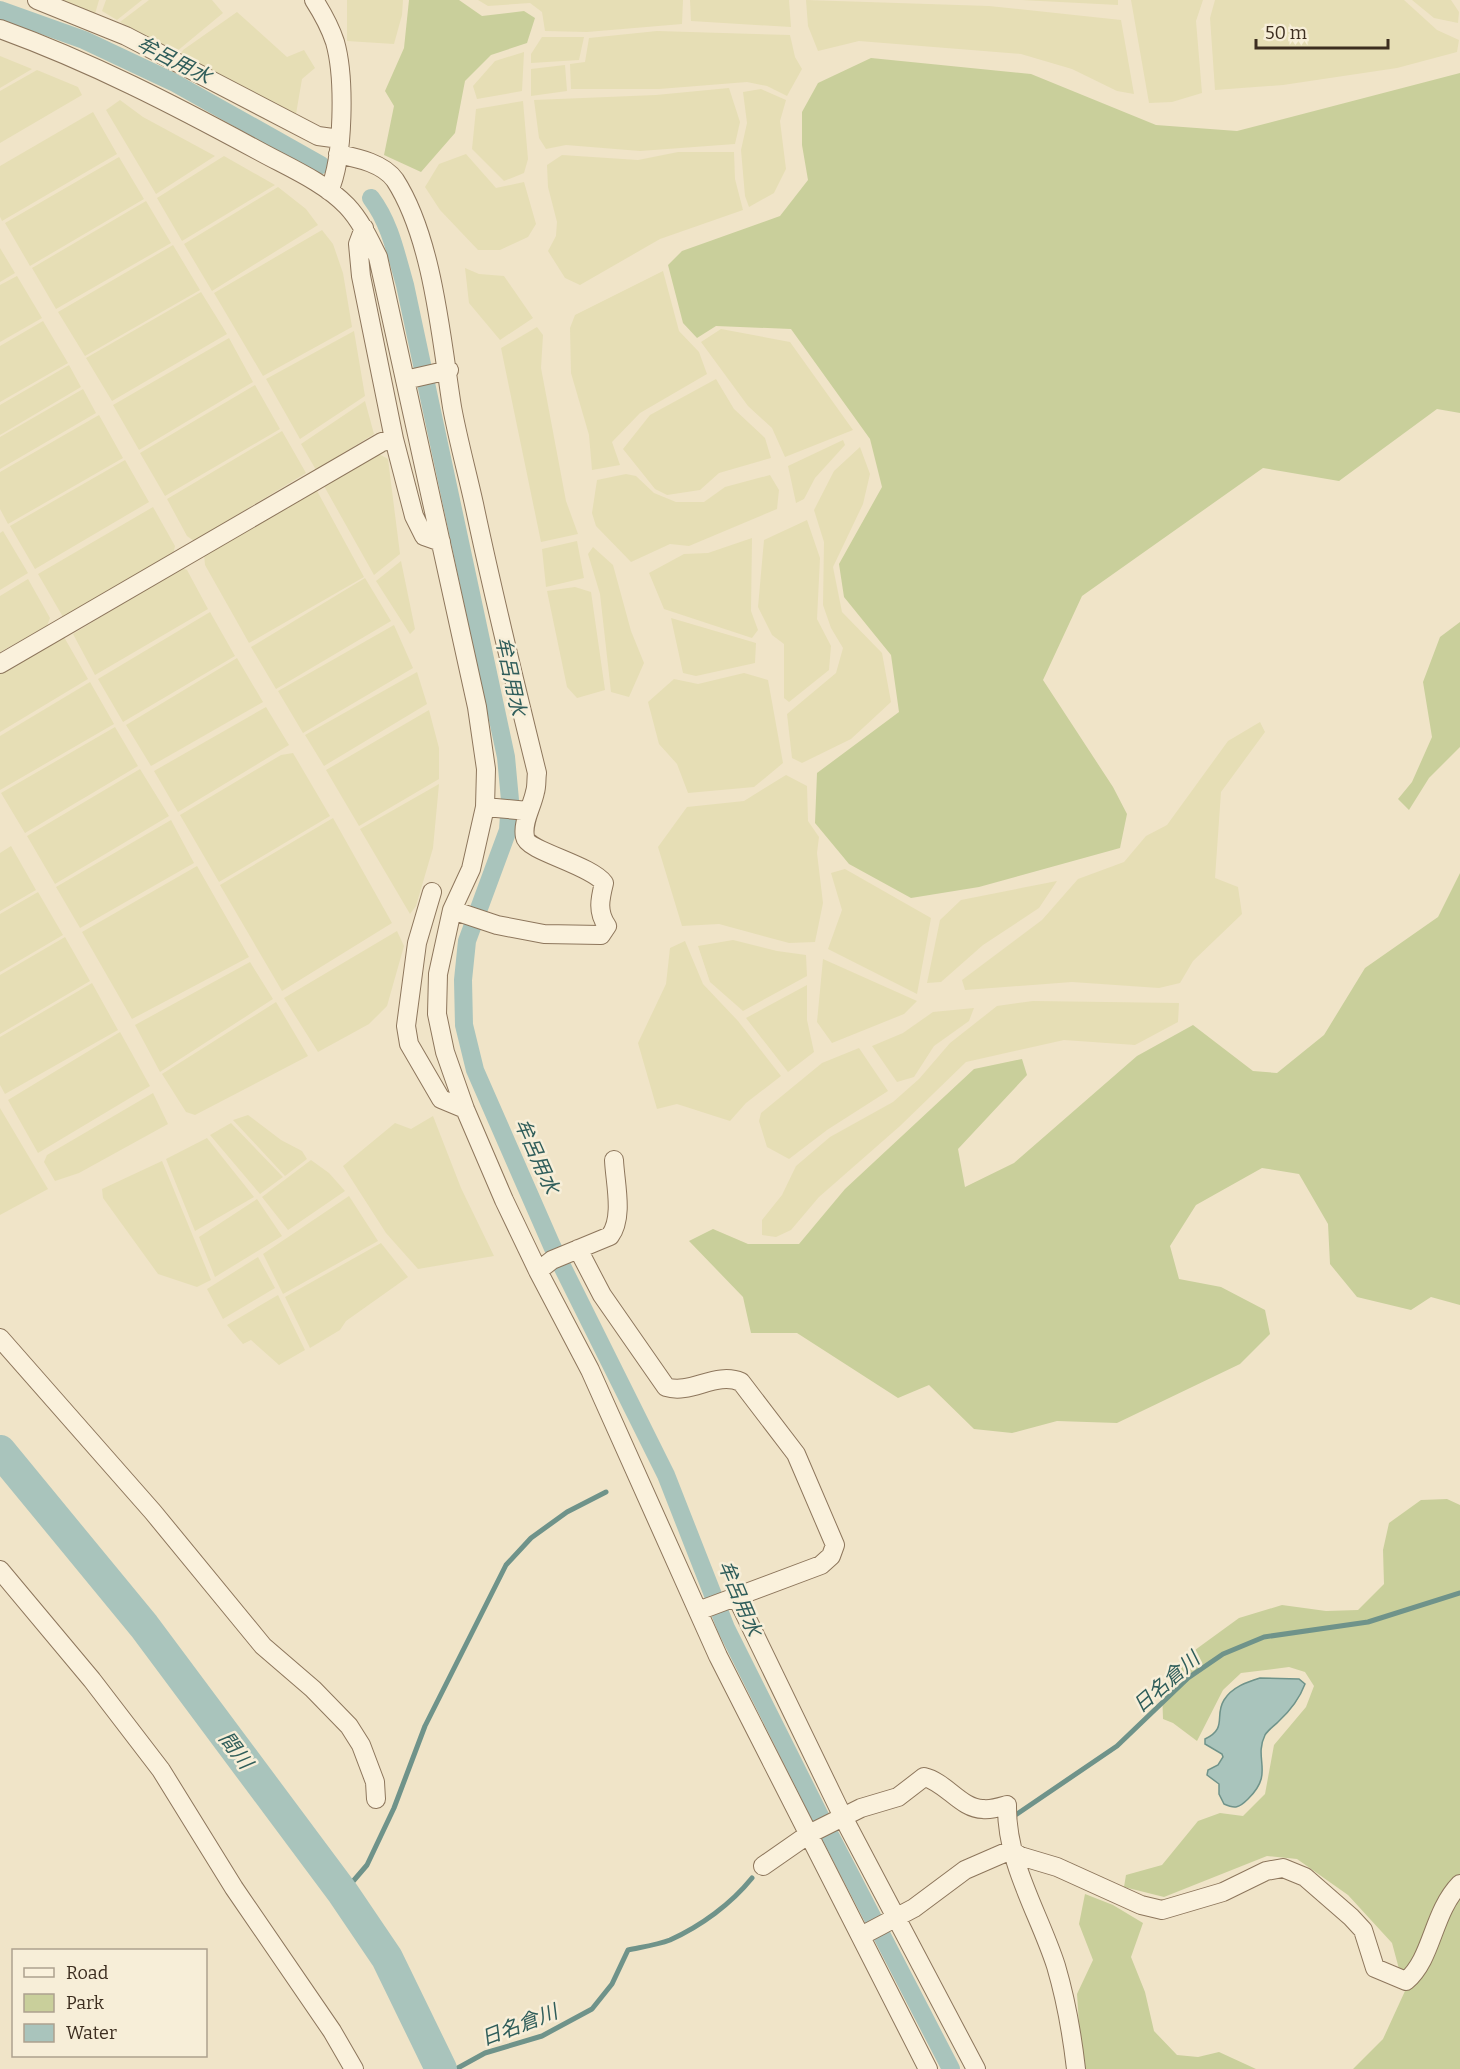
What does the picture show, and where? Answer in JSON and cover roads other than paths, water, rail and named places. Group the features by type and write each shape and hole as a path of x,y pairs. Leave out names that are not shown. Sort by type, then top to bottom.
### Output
{"street":[{"path":"37,0 126,36 385,170 394,179 414,218 444,371 537,773 536,792 523,811 524,837 527,843 598,876 604,883 600,903 601,917 607,926 601,935 544,934 492,923 457,911"},
{"path":"314,0 326,19 335,44 340,72 339,146 329,191"},
{"path":"0,29 69,54 123,79 329,191 347,206 364,228 378,257 412,379 441,542 477,707 492,808 438,974 437,1014 445,1052 465,1109 538,1271 590,1370 702,1610 723,1666 866,1934 928,2069"},
{"path":"364,228 358,244 361,276 394,439 414,516 424,536 441,542"},
{"path":"412,379 444,371"},
{"path":"0,664 382,442 394,439"},
{"path":"492,808 523,811"},
{"path":"432,892 417,942 406,1026 409,1044 441,1099 465,1109"},
{"path":"538,1271 552,1260 610,1236 617,1218 614,1160"},
{"path":"574,1250 602,1295 666,1387 677,1390 729,1377 741,1382 802,1466 835,1545 831,1556 820,1565 702,1610"},
{"path":"0,1338 153,1512 263,1646 313,1689 349,1726 362,1745 375,1782 376,1799"},
{"path":"0,1570 92,1680 161,1770 234,1888 332,2031 354,2069"},
{"path":"733,1598 841,1818 976,2069"},
{"path":"763,1866 813,1832 861,1808 898,1797 924,1778 936,1780 967,1804 981,1809 1007,1806 1011,1850 1055,1965 1070,2018 1076,2069"},
{"path":"1011,1850 1020,1856 1057,1867 1140,1905 1162,1910 1223,1892 1266,1871 1283,1868 1305,1877 1363,1930 1375,1968 1406,1982 1413,1975 1426,1951 1442,1906 1460,1884"},
{"path":"866,1934 893,1917 914,1908 965,1869 1011,1850"}],"water":[{"path":"1260,1678 1299,1679 1305,1684 1290,1709 1265,1735 1261,1752 1262,1774 1256,1790 1242,1804 1231,1807 1224,1804 1219,1794 1219,1784 1207,1775 1208,1770 1218,1765 1223,1757 1222,1754 1205,1744 1205,1739 1216,1731 1221,1706 1227,1695 1240,1686"}],"waterway":[{"name":"牟呂用水","path":"0,10 84,40 173,82 321,165"},
{"name":"牟呂用水","path":"371,198 388,228 405,285 506,757 510,800 508,830 467,941 463,980 464,1025 475,1070 552,1246 666,1475 726,1628 951,2069"},
{"name":"間川","path":"0,1451 144,1626 343,1893 387,1958 441,2069"},
{"path":"343,1893 367,1865 394,1808 425,1726 506,1565 531,1538 567,1512 606,1492"},
{"name":"日名倉川","path":"1017,1814 1117,1746 1188,1678 1223,1654 1264,1637 1368,1622 1460,1593"},
{"name":"日名倉川","path":"456,2069 485,2053 542,2036 592,2009 612,1984 628,1950 665,1942 693,1928 725,1905 752,1878"}]}
